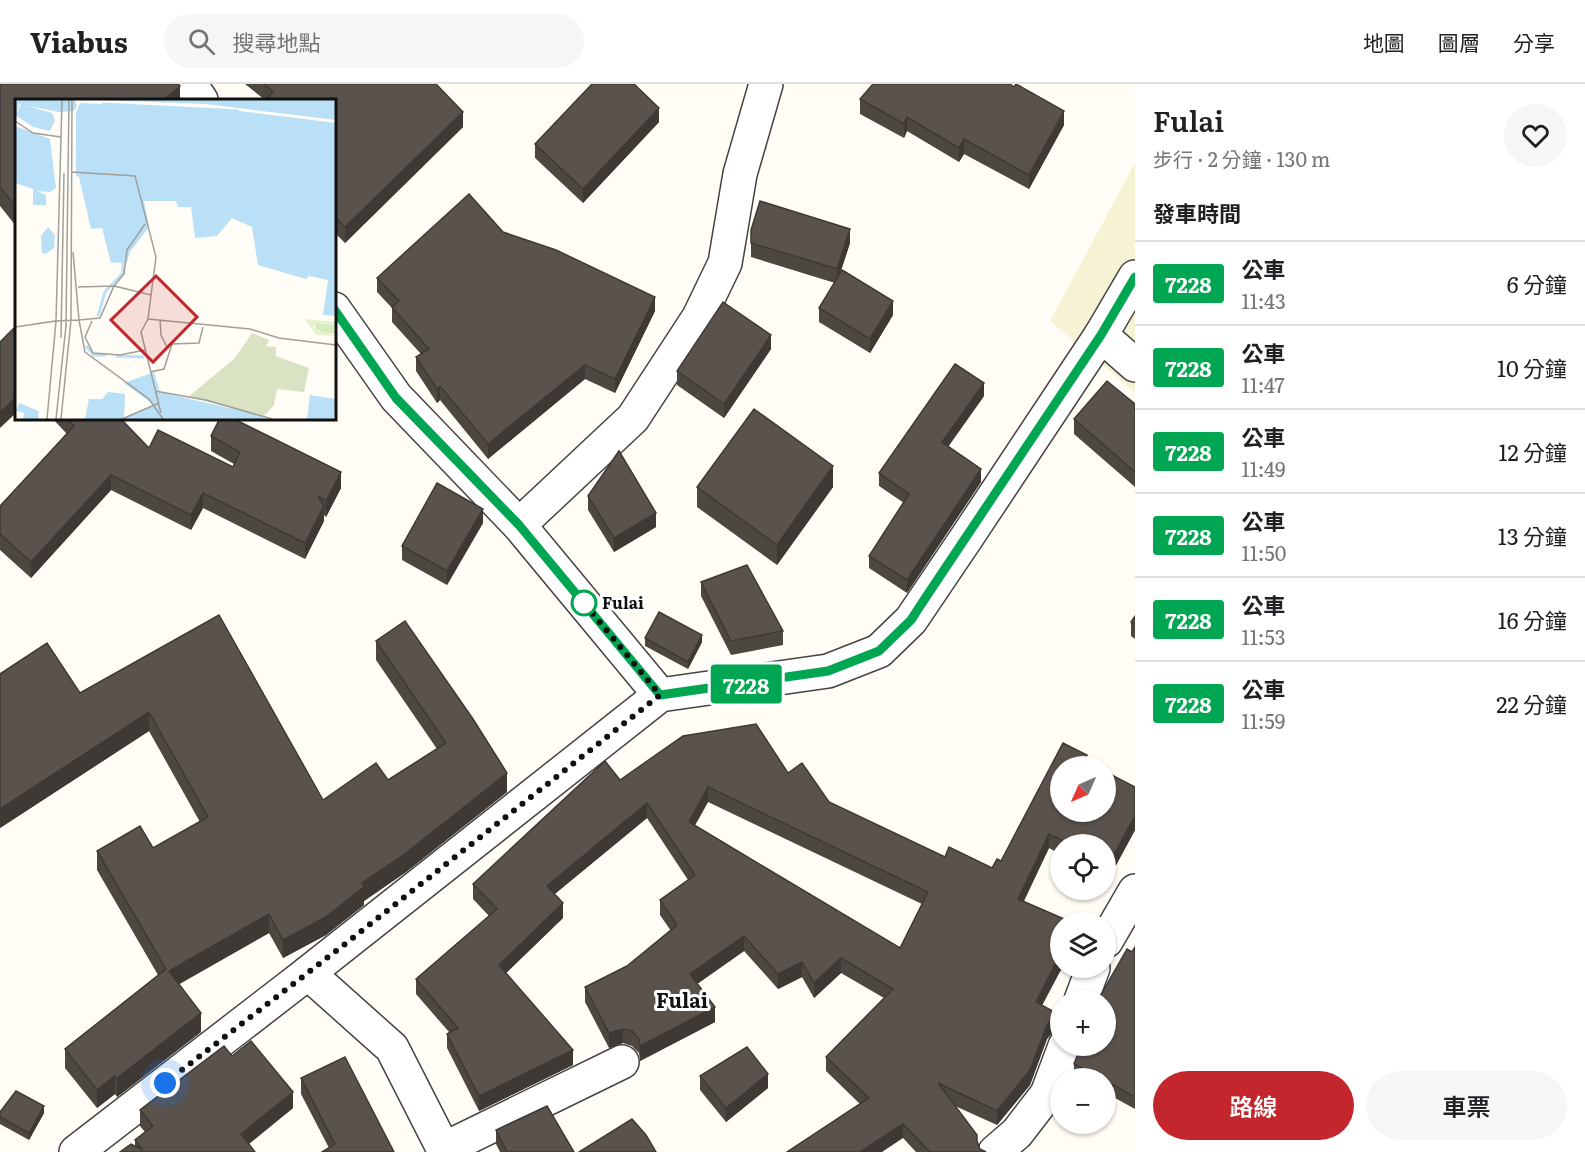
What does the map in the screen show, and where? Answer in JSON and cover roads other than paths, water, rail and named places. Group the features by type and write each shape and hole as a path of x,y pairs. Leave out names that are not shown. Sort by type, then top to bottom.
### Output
{"street":[{"path":"190,84 200,99"},
{"path":"519,525 633,418 699,317 725,262 740,174 766,84"},
{"path":"76,1152 308,973 660,695 828,671 879,651 911,620 1101,335 1135,277"},
{"path":"336,312 396,398 519,525 660,695"},
{"path":"1101,335 1135,365"},
{"path":"1116,924 1135,891"},
{"path":"308,973 392,1048 444,1151 622,1062"},
{"path":"995,1152 1017,1133 1047,1094 1061,1056"}],"place":[{"name":"Fulai","path":"584,603"}],"district":[{"name":"Fulai","path":"682,1001"}]}
